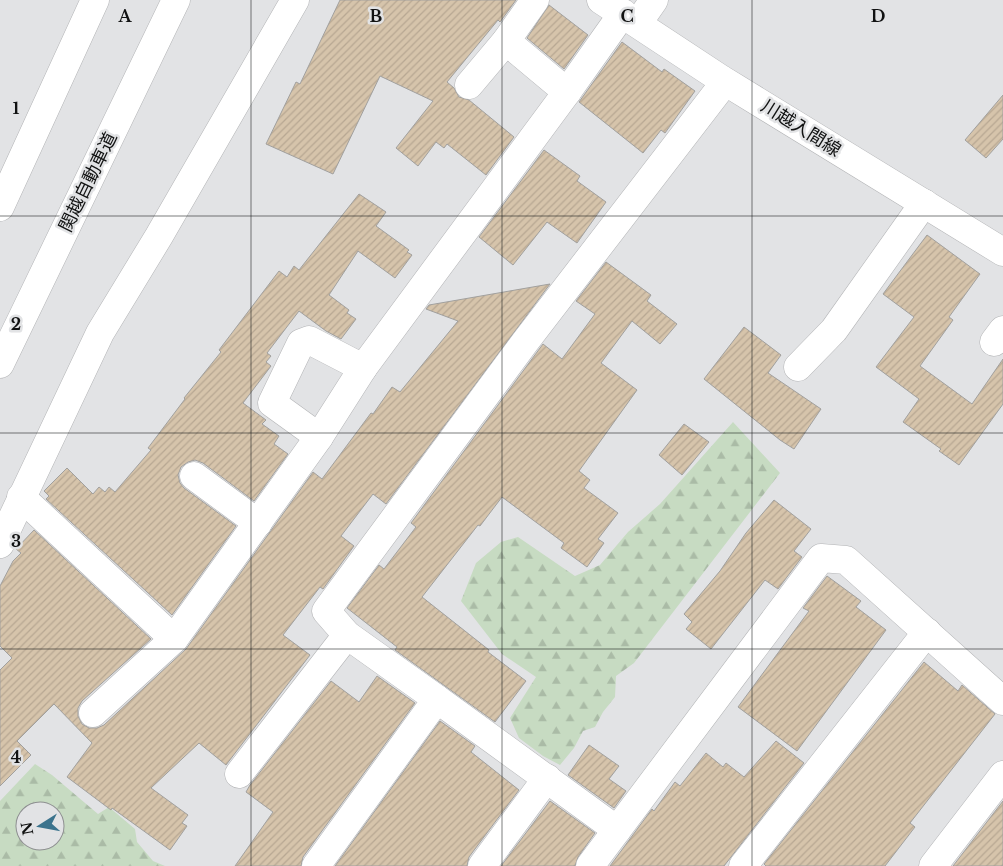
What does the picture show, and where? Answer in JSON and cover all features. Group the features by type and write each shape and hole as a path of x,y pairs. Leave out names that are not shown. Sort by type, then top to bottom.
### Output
{"main road":[{"path":"0,207 95,0"},
{"name":"関越自動車道","path":"0,364 176,0"},
{"path":"0,544 100,333 159,236 296,0"},
{"path":"469,85 506,41 535,0"},
{"path":"93,714 174,639 319,437 363,368 567,92 620,12 654,0"},
{"name":"川越入間線","path":"620,12 725,82 1003,252"},
{"path":"506,41 567,92"},
{"path":"617,830 346,635 326,611 525,342 725,82"},
{"path":"798,367 834,330 924,203"},
{"path":"319,437 272,403 300,342 309,340 363,368"},
{"path":"194,476 258,523"},
{"path":"21,497 174,639"},
{"path":"590,866 821,558 846,560 1003,701"},
{"path":"743,866 927,632"},
{"path":"239,774 346,635"},
{"path":"316,866 437,699"},
{"path":"933,866 1003,775"},
{"path":"482,866 547,778"}],"green space":[{"path":"733,422 780,473 634,663 616,676 615,697 603,712 595,727 583,731 574,748 560,765 543,756 519,738 510,718 536,677 502,654 461,601 476,563 501,542 518,537 575,576 600,565 628,532 660,504"},
{"path":"35,764 52,775 98,814 109,807 135,829 137,842 153,861 165,866 0,866 0,801"}],"building":[{"path":"340,0 516,0 500,22 498,20 447,82 454,88 459,97 469,100 514,137 486,175 447,144 444,148 436,142 418,166 396,148 433,101 380,76 333,174 266,144 296,82 300,84"},
{"path":"549,5 588,35 564,69 527,38"},
{"path":"622,42 662,72 664,69 695,91 665,133 661,130 643,153 579,102"},
{"path":"1003,95 1003,139 986,158 965,140"},
{"path":"544,150 580,176 577,181 606,202 577,243 547,222 513,265 479,237"},
{"path":"359,194 386,212 376,226 409,250 407,252 412,255 395,278 358,251 329,295 349,310 347,313 356,319 341,339 326,331 299,311 267,353 271,356 266,362 271,366 243,403 266,420 262,424 279,436 274,444 288,454 254,501 203,463 195,460 181,467 178,475 180,483 184,488 236,526 172,615 46,499 49,496 44,491 67,468 93,494 99,487 105,492 109,487 115,492 151,450 148,448 184,398 221,352 219,350 279,271 287,277 294,266 299,270"},
{"path":"927,235 980,274 949,317 953,320 920,366 972,404 1003,359 1003,404 959,465 939,451 941,449 903,422 919,399 876,367 914,317 883,294"},
{"path":"606,262 651,295 647,301 677,324 660,344 632,321 601,363 637,390 579,471 590,480 584,488 618,513 598,539 604,543 587,567 561,548 564,543 502,497 422,597 526,681 495,722 395,650 397,647 347,608 379,565 384,569 416,527 411,523 543,344 562,359 595,314 576,301"},
{"path":"550,284 386,504 373,494 341,536 354,546 323,589 320,587 283,635 310,655 226,765 199,743 151,788 188,815 182,823 187,826 170,850 67,777 92,743 54,704 17,741 31,755 0,786 0,670 12,658 0,646 0,586 13,561 21,553 16,549 34,530 151,639 82,701 78,708 78,716 82,724 89,728 97,728 104,725 186,649 313,472 322,479 392,387 400,392 458,321 426,309 429,305"},
{"path":"744,327 781,355 768,373 821,409 794,449 704,379"},
{"path":"684,424 709,442 682,475 659,455"},
{"path":"774,500 811,529 794,551 802,557 778,589 765,580 711,649 686,629 692,622 684,614 720,571 746,533"},
{"path":"827,576 861,601 856,607 886,630 797,751 738,707 809,611 803,608"},
{"path":"924,662 958,691 962,685 995,714 910,823 915,827 885,866 766,866 764,864"},
{"path":"377,676 415,703 303,857 301,866 235,866 273,812 246,792 250,785 331,681 359,702"},
{"path":"440,721 475,746 471,752 519,790 469,857 467,866 335,866"},
{"path":"776,741 804,763 724,866 610,866 652,809 654,811 675,782 680,786 706,753 723,767 726,763 744,777"},
{"path":"589,745 619,766 609,779 626,791 614,808 568,775"},
{"path":"550,801 595,833 578,857 575,866 501,866"},
{"path":"1003,801 1003,866 953,866"}]}
